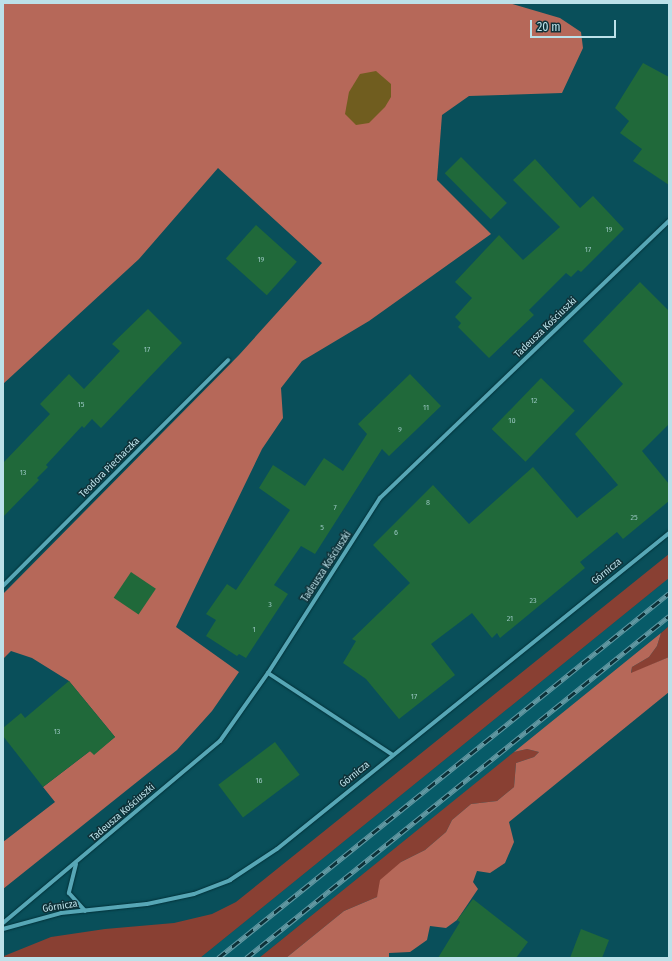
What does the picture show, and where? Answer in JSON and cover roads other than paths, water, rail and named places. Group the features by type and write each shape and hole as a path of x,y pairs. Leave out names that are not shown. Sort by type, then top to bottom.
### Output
{"street":[{"name":"Tadeusza Kościuszki","path":"3,923 76,864 220,741 268,673 380,498 669,221"},
{"name":"Teodora Piechaczka","path":"3,586 228,360"},
{"name":"Górnicza","path":"3,929 61,913 147,904 194,894 230,880 277,849 669,533"},
{"path":"268,673 393,755"},
{"path":"76,864 69,893 85,911"}],"railway":[{"path":"218,958 669,593"},
{"path":"246,958 669,616"}]}
